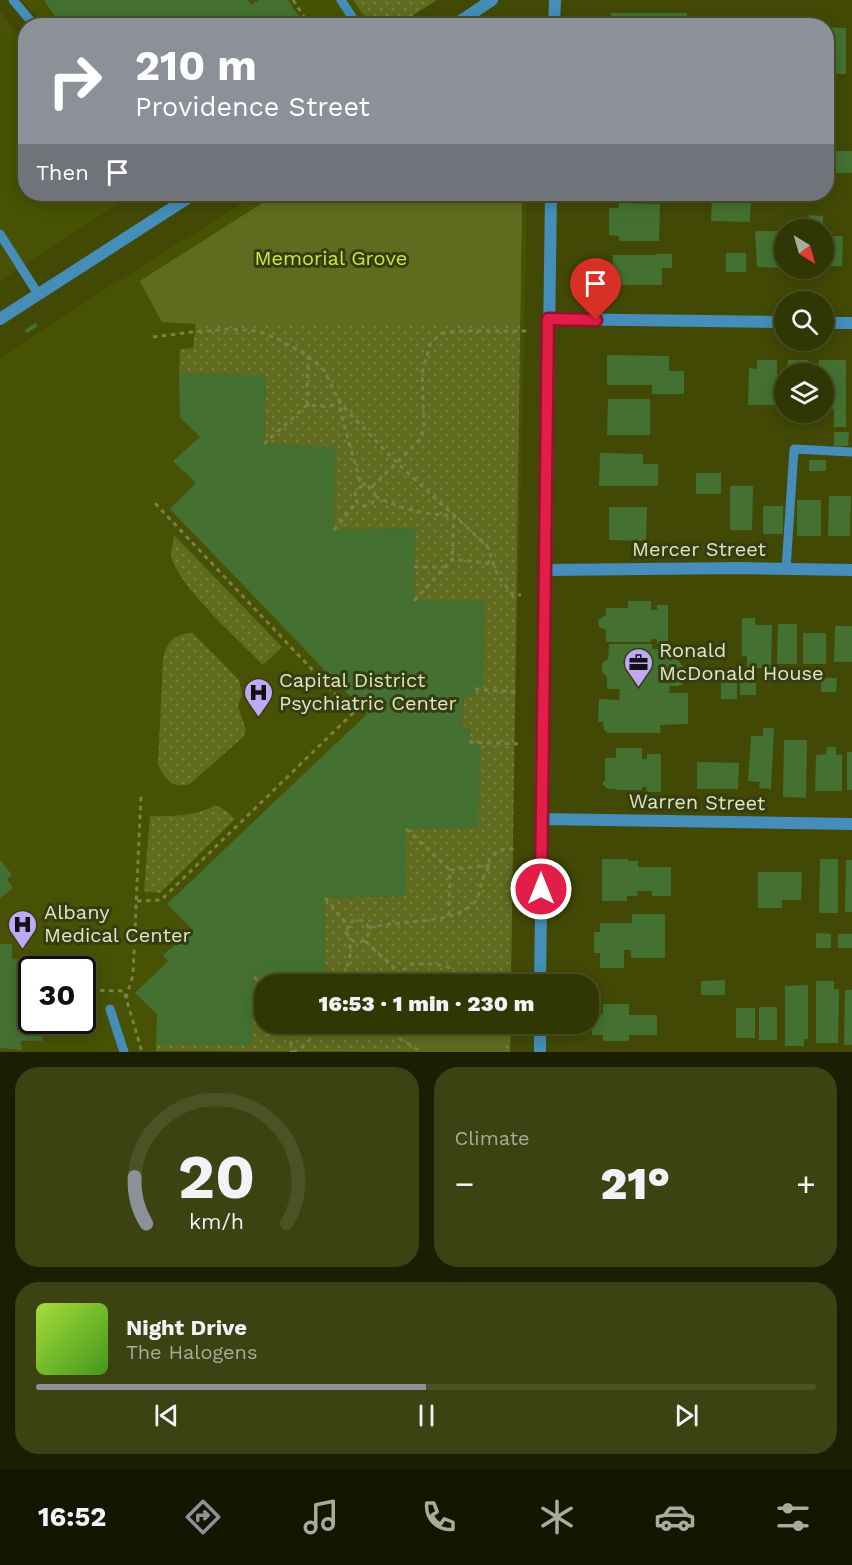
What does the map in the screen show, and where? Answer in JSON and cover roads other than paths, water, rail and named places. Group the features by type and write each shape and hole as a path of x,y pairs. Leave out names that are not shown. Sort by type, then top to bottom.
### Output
{"street":[{"path":"465,18 492,0"},
{"path":"554,18 555,0"},
{"path":"0,319 173,201"},
{"path":"540,974 550,201"},
{"path":"548,319 774,322"},
{"path":"834,323 852,323"},
{"name":"Mercer Street","path":"546,570 786,568 852,570"},
{"name":"Warren Street","path":"541,819 852,824"},
{"path":"540,1034 540,1052"}],"lane":[{"path":"13,0 28,18"},
{"path":"341,0 353,18"},
{"path":"0,234 38,294"},
{"path":"786,568 794,449 852,452"},
{"path":"110,1009 124,1052"}],"place":[{"name":"Ronald McDonald House","path":"638,688"},
{"name":"Capital District Psychiatric Center","path":"258,718"},
{"name":"Albany Medical Center","path":"23,950"}],"park label":[{"name":"Memorial Grove","path":"331,258"}]}
